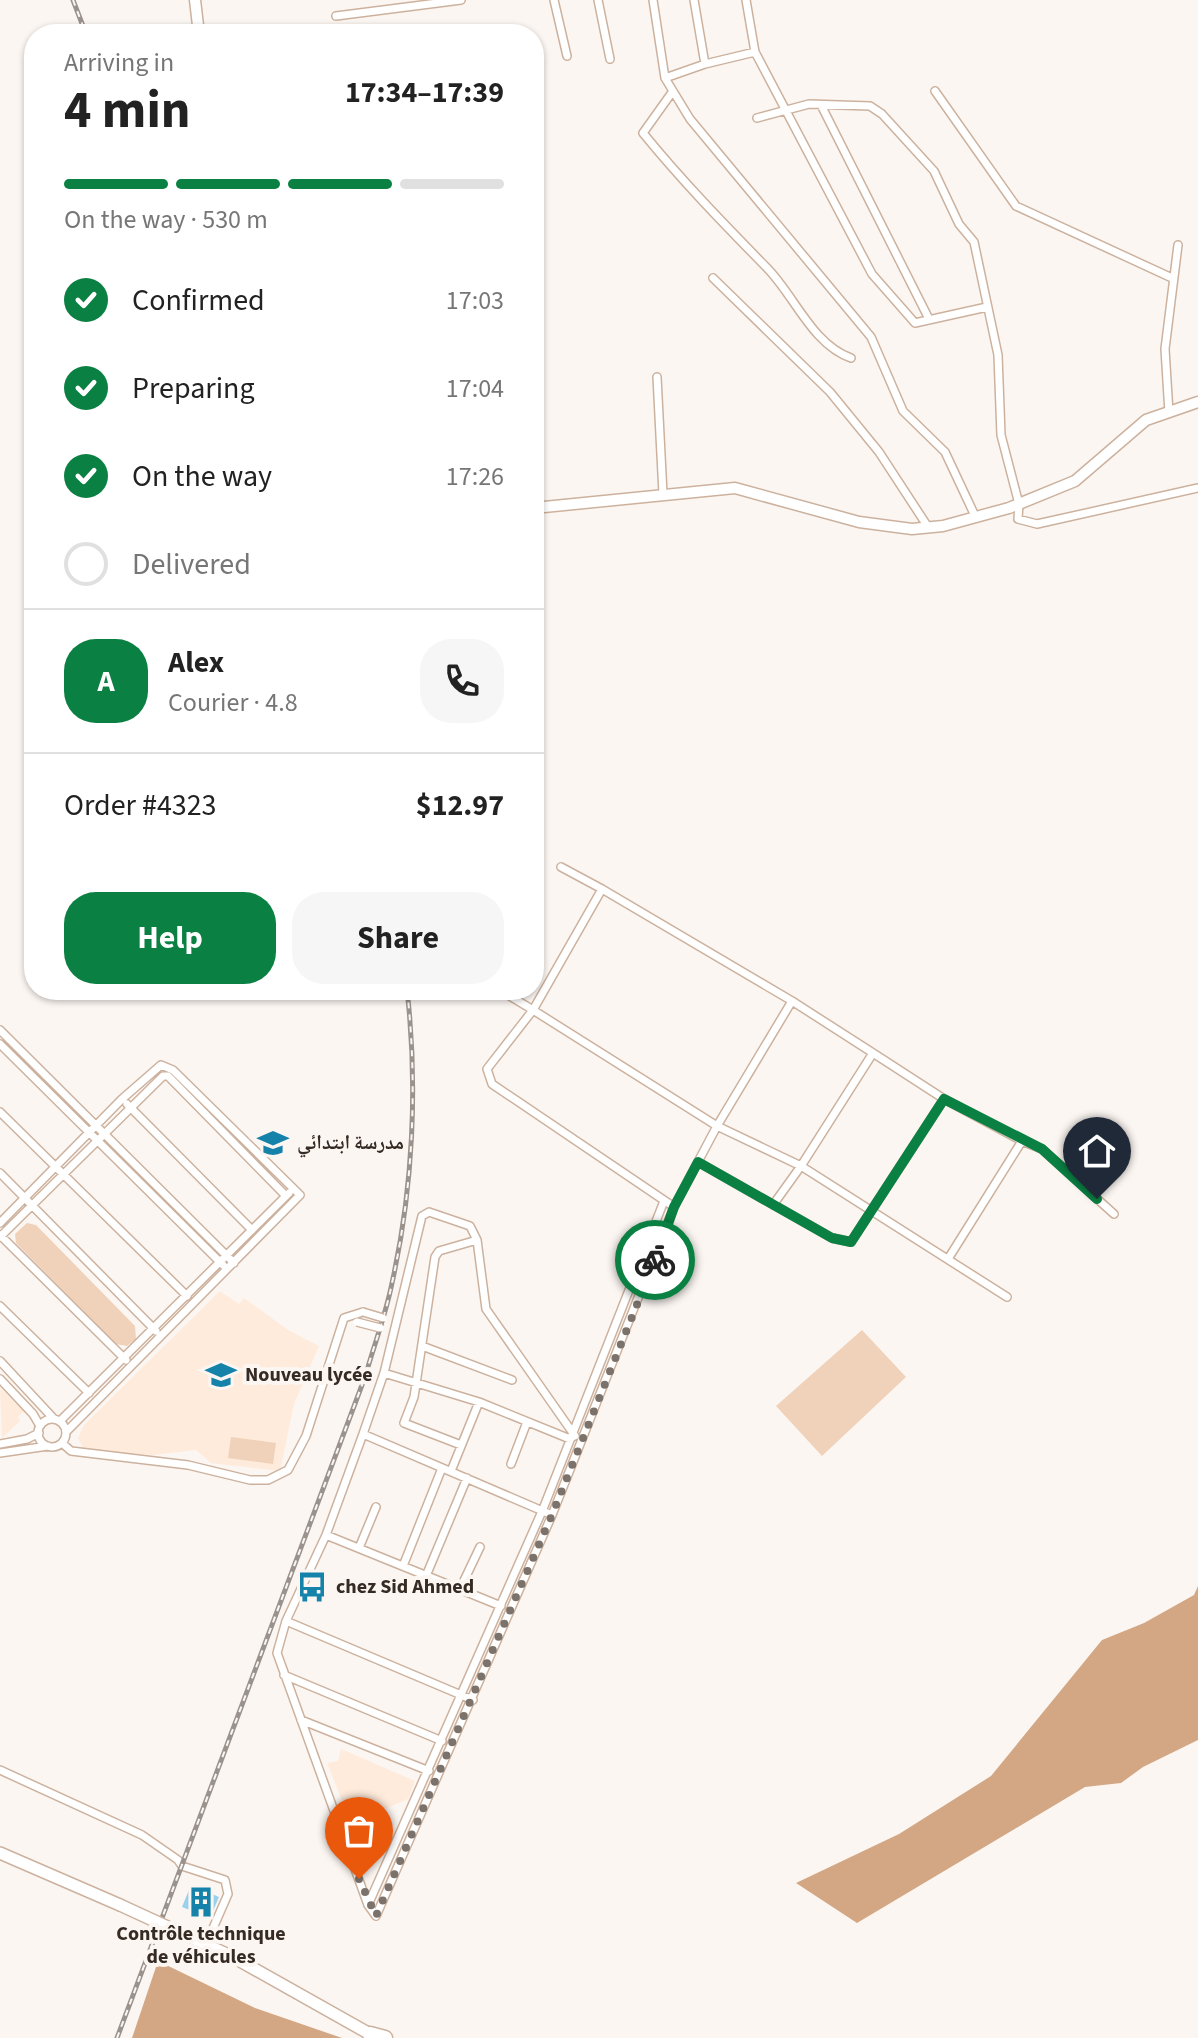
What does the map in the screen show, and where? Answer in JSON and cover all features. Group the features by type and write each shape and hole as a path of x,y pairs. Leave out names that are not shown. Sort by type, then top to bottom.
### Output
{"highway":[{"path":"372,2036 385,2038"}],"main road":[{"path":"0,1853 233,1957 372,2036"}],"street":[{"path":"195,0 198,24"},
{"path":"336,16 461,0"},
{"path":"554,0 567,56"},
{"path":"598,0 610,59"},
{"path":"653,0 665,78 690,119 871,337 903,411 945,452 976,518"},
{"path":"694,0 705,64"},
{"path":"746,0 755,52 872,274 910,321 915,323 987,307"},
{"path":"665,78 755,52"},
{"path":"673,91 643,133 687,187 769,270 829,347 851,358"},
{"path":"935,91 1016,206 1172,278"},
{"path":"757,118 787,108 858,103 870,106 924,158 947,193 959,224 974,242 998,355 1001,435 1019,504 1018,519 1037,524 1198,488"},
{"path":"821,105 929,319"},
{"path":"1169,413 1165,349 1178,245"},
{"path":"713,278 830,392 879,452 928,527"},
{"path":"657,377 663,494"},
{"path":"544,507 735,488 859,522 892,528 928,527 976,518 1075,481 1146,420 1198,402"},
{"path":"561,867 792,1001 944,1099 1042,1149 1114,1214"},
{"path":"544,991 602,889"},
{"path":"516,1000 717,1126 801,1166 874,1210 1007,1297"},
{"path":"539,1000 487,1069 492,1084 674,1207"},
{"path":"580,1443 572,1436 486,1309 477,1240 470,1226 429,1212 422,1216 384,1373 326,1535 286,1621 277,1653 368,1905 376,1916 552,1515 649,1277 674,1207 717,1126 792,1001"},
{"path":"0,1030 221,1263 231,1266"},
{"path":"0,1044 92,1129"},
{"path":"773,1205 873,1053"},
{"path":"0,1223 122,1099 155,1069 167,1066 300,1195 231,1266 57,1420 40,1430 0,1444"},
{"path":"131,1366 0,1236 158,1077 168,1076 286,1196"},
{"path":"122,1099 252,1230"},
{"path":"698,1162 773,1205 844,1242 851,1242 944,1099"},
{"path":"0,1112 187,1296"},
{"path":"100,1137 227,1256 231,1266"},
{"path":"948,1259 1022,1141"},
{"path":"0,1173 158,1332"},
{"path":"62,1443 66,1432 131,1366 187,1296 293,1188"},
{"path":"368,1905 543,1509 664,1201"},
{"path":"15,1208 33,1204"},
{"path":"461,1445 404,1423 414,1397 435,1257 439,1251 477,1240"},
{"path":"0,1306 89,1393"},
{"path":"62,1443 71,1451 188,1465 250,1480 268,1480 288,1470 306,1436 344,1318 363,1312 395,1321"},
{"path":"341,1328 357,1322 393,1332"},
{"path":"422,1346 512,1380"},
{"path":"0,1361 66,1432"},
{"path":"384,1373 415,1379 572,1436"},
{"path":"0,1379 33,1414 48,1446"},
{"path":"451,1471 479,1402"},
{"path":"511,1464 527,1422"},
{"path":"363,1434 552,1515"},
{"path":"0,1453 62,1443"},
{"path":"403,1566 442,1468"},
{"path":"426,1576 467,1478"},
{"path":"359,1548 376,1507"},
{"path":"326,1535 501,1606"},
{"path":"460,1589 480,1547"},
{"path":"286,1621 473,1700"},
{"path":"284,1675 442,1741"},
{"path":"301,1720 429,1771"},
{"path":"0,1770 142,1835 182,1866 225,1880 228,1894 210,1935"},
{"path":"415,1802 424,1809"}],"shaded area":[{"path":"27,1223 36,1225 135,1326 136,1339 127,1346 116,1344 16,1243 15,1234"},
{"name":"Nouveau lycée","path":"220,1291 239,1304 244,1298 288,1330 319,1346 294,1404 280,1471 211,1463 196,1450 153,1455 84,1450 78,1438 84,1425"},
{"path":"862,1330 906,1377 822,1456 776,1406"},
{"path":"0,1388 24,1411 18,1417 20,1421 2,1438"},
{"path":"231,1437 276,1443 273,1464 228,1458"},
{"path":"1198,1586 1198,1740 1143,1767 1121,1783 1085,1787 857,1923 796,1883 899,1834 991,1776 1102,1640 1144,1623 1194,1595"},
{"path":"341,1749 415,1781 408,1799 366,1817 345,1808 327,1763 338,1761"},
{"path":"158,1961 255,2008 342,2038 132,2038"}],"building":[{"name":"Contrôle technique de véhicules","path":"191,1885 219,1897 210,1918 182,1907"}],"railway":[{"path":"73,0 82,24"},
{"path":"117,2038 365,1377 387,1306 405,1211 412,1137 408,1000"}],"way so far":[{"path":"359,1879 368,1905 376,1916 552,1515 655,1260"}],"place":[{"name":"مدرسة ابتدائي","path":"273,1143"},
{"name":"Nouveau lycée","path":"221,1375"},
{"name":"chez Sid Ahmed","path":"312,1587"},
{"name":"Contrôle technique de véhicules","path":"201,1902"}],"route":[{"path":"655,1260 674,1207 698,1162 832,1238 851,1242 944,1099 1042,1149 1097,1199"}]}
